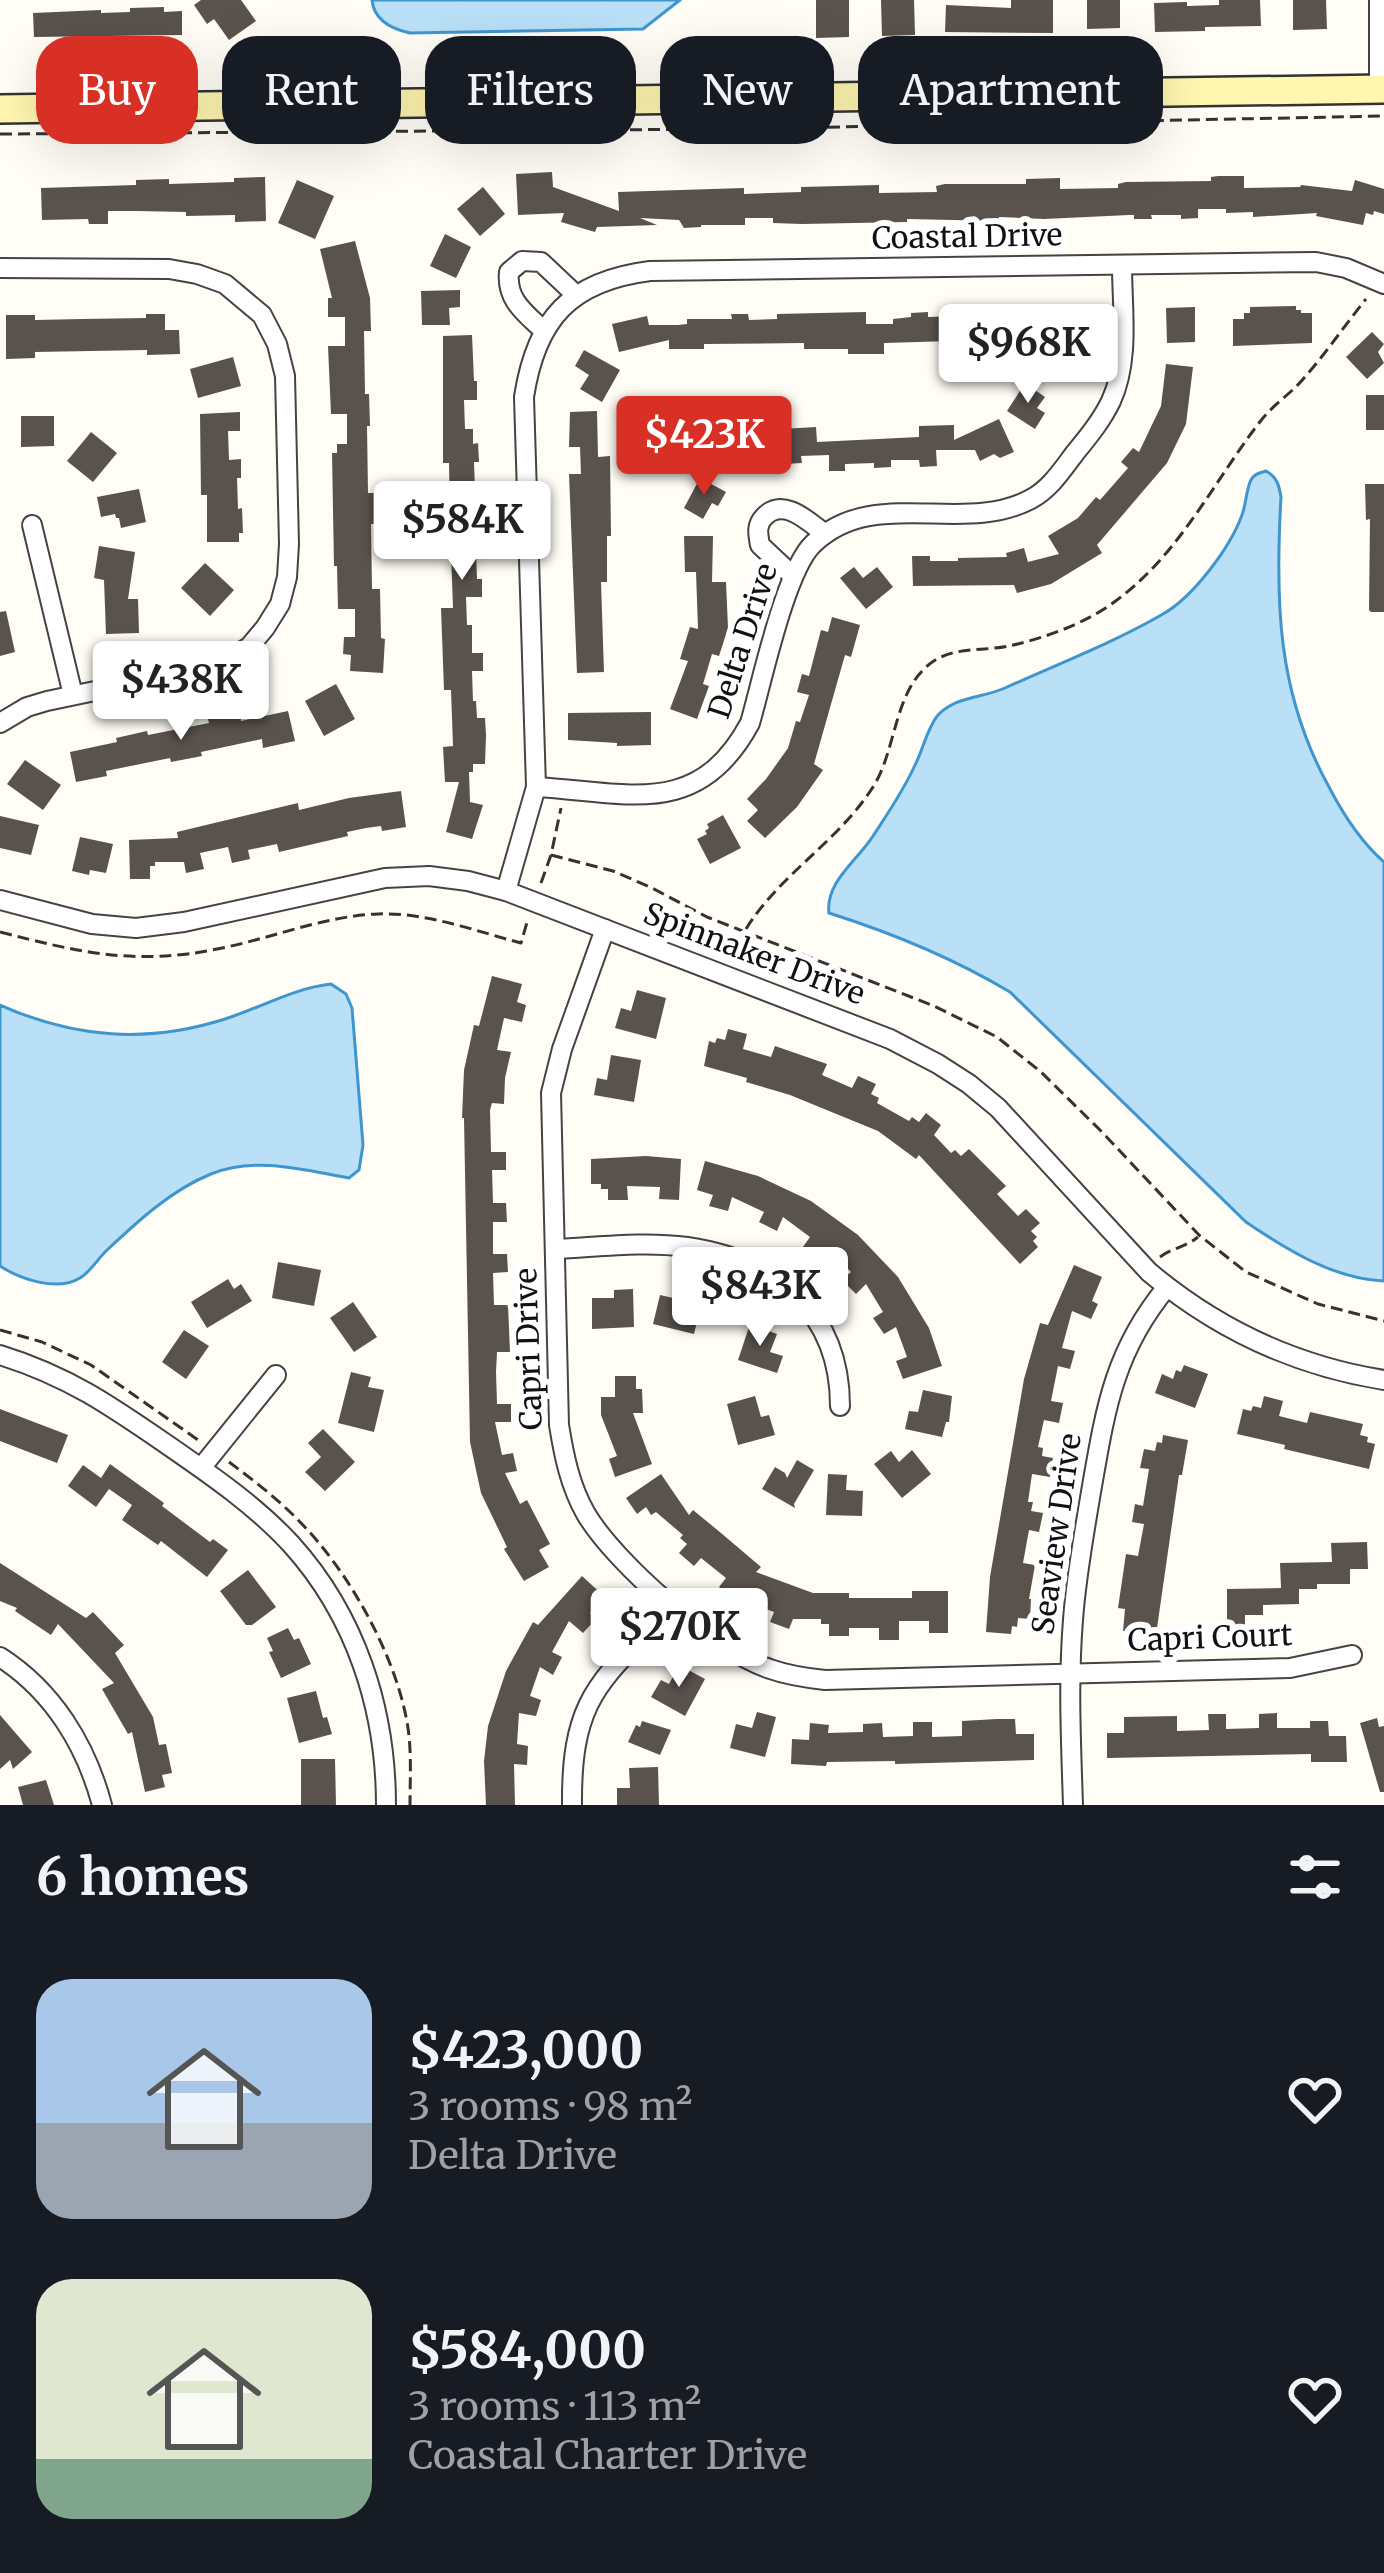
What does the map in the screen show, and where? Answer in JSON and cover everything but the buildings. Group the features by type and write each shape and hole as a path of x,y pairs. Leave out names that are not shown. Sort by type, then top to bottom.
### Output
{"street":[{"path":"0,109 1382,98 1379,0"},
{"path":"544,331 515,305 507,286 508,272 522,261 541,262 576,295"},
{"name":"Coastal Drive","path":"506,891 536,787 524,397 535,345 576,295 610,278 650,271 1316,262 1384,284"},
{"path":"794,576 760,545 758,527 769,512 783,509 802,516 825,534 860,517 883,513 1010,508 1050,485 1100,421 1120,377 1122,266"},
{"path":"0,268 169,268 225,284 262,315 277,344 285,376 289,544 280,604 249,647 205,668 27,707 0,723"},
{"path":"32,525 73,695"},
{"name":"Delta Drive","path":"536,787 655,795 688,787 721,765 750,724 794,576 805,553 825,534"},
{"name":"Spinnaker Drive","path":"0,900 92,924 136,928 386,878 429,876 506,891 890,1039 938,1064 998,1108 1167,1287 1265,1346 1304,1361 1384,1380"},
{"name":"Capri Drive","path":"605,929 551,1093 560,1425 564,1457 584,1511 604,1540 672,1605 737,1655 767,1669 825,1680 1070,1673"},
{"path":"556,1249 684,1246 758,1269 802,1301 820,1323 840,1380 840,1406"},
{"name":"Seaview Drive","path":"1072,1805 1070,1673 1078,1570 1106,1406 1127,1348 1167,1287"},
{"path":"0,1355 77,1385 201,1468 291,1544 333,1603 374,1695 386,1805"},
{"path":"201,1468 276,1375"},
{"path":"572,1805 576,1739 588,1703 612,1667 672,1605"},
{"name":"Capri Court","path":"1070,1673 1290,1668 1352,1655"},
{"path":"0,1657 46,1696 78,1741 102,1805"}],"path":[{"path":"0,134 740,130 1382,98"},
{"path":"744,932 772,893 838,831 875,785 907,698 925,668 956,652 1009,646 1063,629 1114,603 1174,546 1264,416 1301,383 1366,298"},
{"path":"538,890 562,808"},
{"path":"0,932 80,952 142,958 214,950 375,914 412,915 521,943 529,914"},
{"path":"1158,1259 1199,1235"},
{"path":"0,1330 91,1364 201,1442"}],"water":[{"path":"372,0 680,0 643,29 410,33 385,23"},
{"path":"1266,471 1277,482 1281,497 1280,610 1299,717 1340,807 1384,862 1384,1281 1329,1269 1246,1222 1010,992 922,947 829,913 837,881 896,801 938,715 953,704 1005,688 1105,644 1175,606 1220,556 1242,515 1251,480"},
{"path":"331,984 346,994 352,1008 363,1145 359,1170 349,1178 280,1166 228,1169 168,1198 71,1282 39,1282 0,1266 0,1005 83,1031 139,1034 196,1027"}]}
